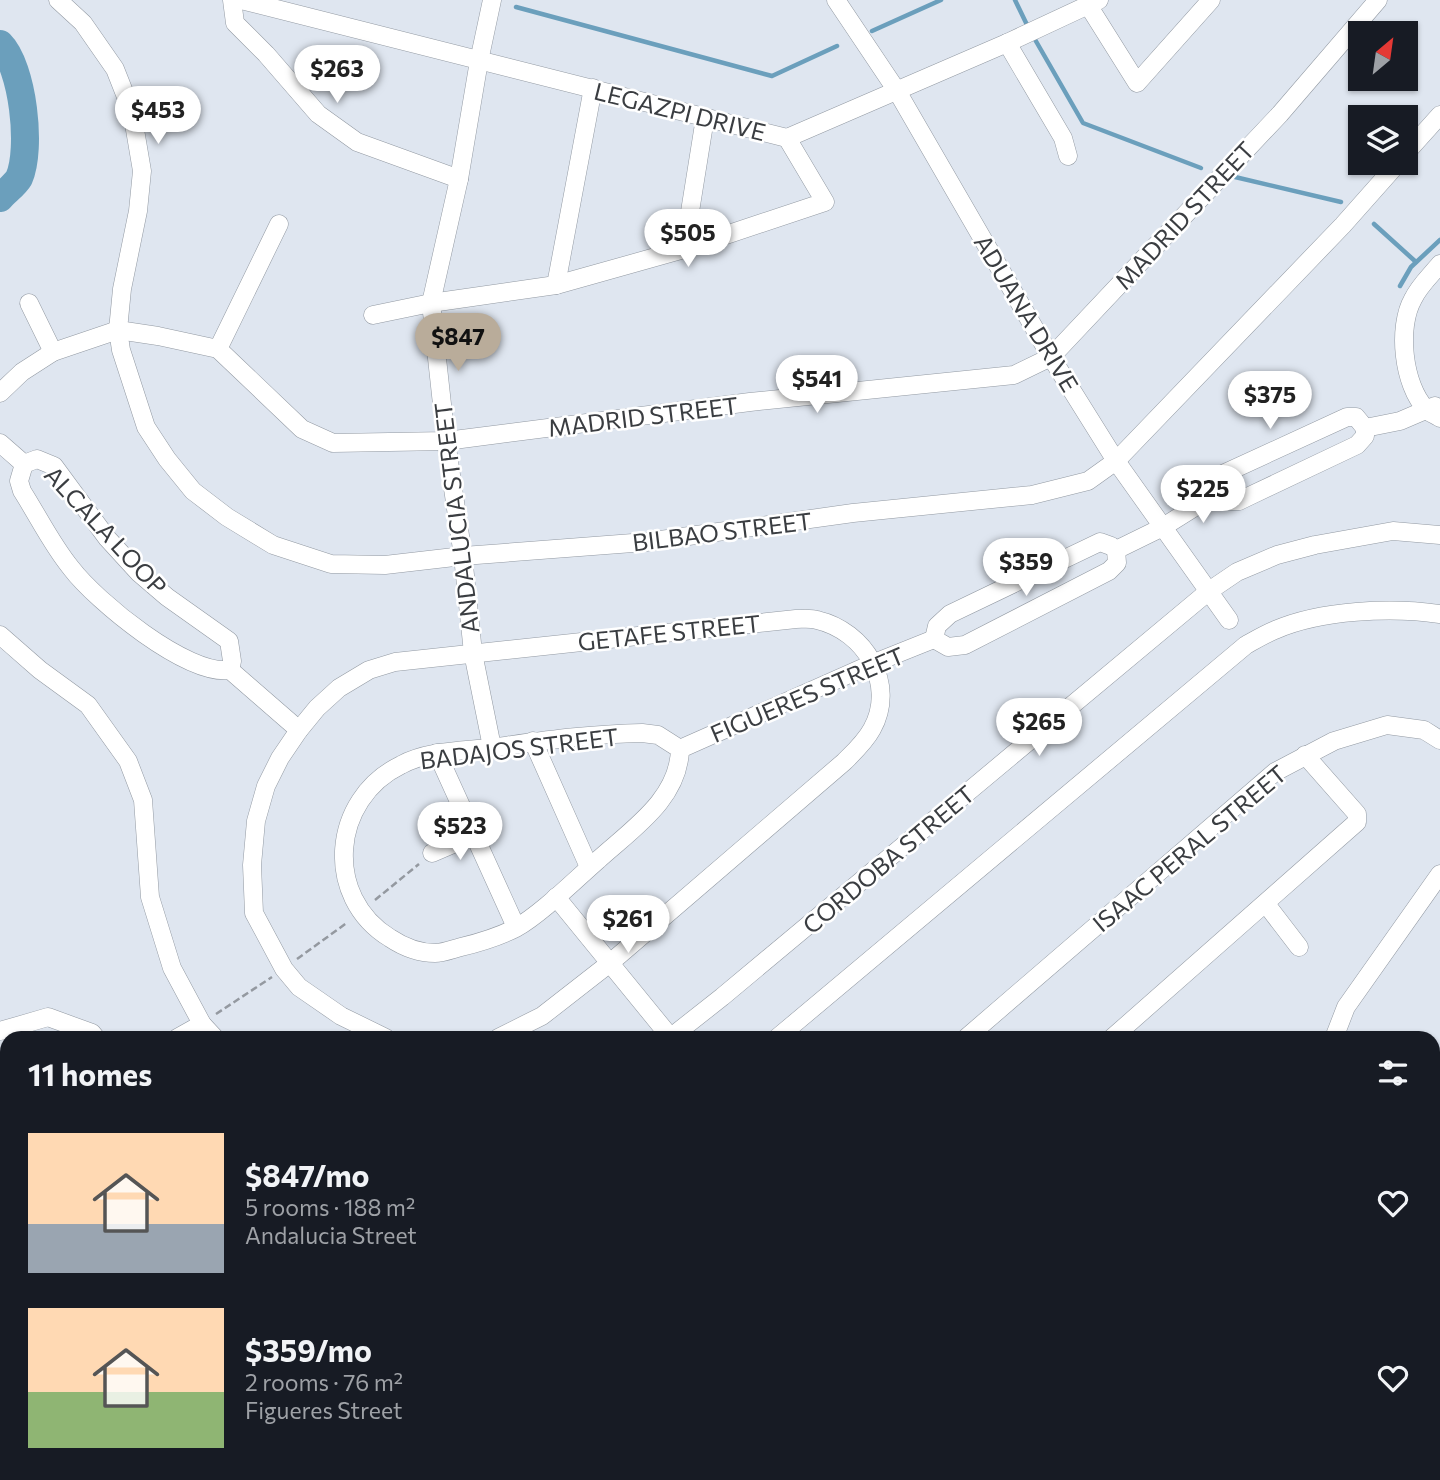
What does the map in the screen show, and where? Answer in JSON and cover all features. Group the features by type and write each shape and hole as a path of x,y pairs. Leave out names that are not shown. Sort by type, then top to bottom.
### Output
{"street":[{"name":"BILBAO STREET","path":"58,0 83,23 116,69 132,112 142,171 138,211 122,289 118,330 121,350 146,427 193,491 227,517 272,545 331,565 385,565 463,556 646,542 853,513 1032,495 1088,481 1116,461 1343,225 1387,175"},
{"path":"232,0 235,23 318,114 357,142 459,179"},
{"name":"LEGAZPI DRIVE","path":"241,0 787,138 1094,3"},
{"name":"ANDALUCIA STREET","path":"492,0 459,179 431,303 473,653 492,747"},
{"name":"ADUANA DRIVE","path":"836,0 897,91 1051,357 1116,461 1229,620"},
{"path":"1094,3 1137,83 1210,0"},
{"name":"MADRID STREET","path":"218,349 302,429 333,443 446,441 750,402 1014,375 1051,357 1280,114 1378,0"},
{"path":"1007,43 1063,138 1068,156"},
{"path":"556,285 593,88"},
{"path":"1418,140 1440,115"},
{"path":"684,250 705,118"},
{"path":"373,315 431,303 556,285 684,250 825,202 787,138"},
{"path":"0,393 22,372 53,352 118,330 218,349 279,224"},
{"path":"1365,428 1435,411 1414,390 1407,365 1405,318 1413,298 1440,264"},
{"path":"29,303 53,352"},
{"path":"1347,417 1356,417 1365,428 1363,440 1357,445 1239,501 1228,500 1222,490 1220,480 1223,474 1347,417"},
{"name":"ALCALA LOOP","path":"0,443 24,464"},
{"name":"ALCALA LOOP","path":"37,459 54,466 107,538 139,573 167,597 229,641 232,661 230,670 219,671 198,666 144,633 107,605 71,568 22,491 19,481 24,464 37,459"},
{"name":"FIGUERES STREET","path":"1116,550 1163,527 1222,490"},
{"name":"CORDOBA STREET","path":"679,1031 1209,591 1237,572 1277,555 1315,545 1393,531 1440,535"},
{"name":"FIGUERES STREET","path":"934,639 937,626 943,618 1094,543 1107,544 1116,550"},
{"name":"FIGUERES STREET","path":"934,639 948,647 965,645 1109,571 1117,563 1116,550"},
{"path":"785,1031 1246,645 1276,629 1350,612 1440,614"},
{"name":"GETAFE STREET","path":"372,1031 341,1016 299,987 284,969 254,913 252,865 256,821 266,786 280,758 299,730 317,708 339,688 369,670 395,662 796,619 816,620 854,637 874,663 881,685 880,709 872,729 862,743 844,762 610,963 542,1016 512,1031"},
{"path":"0,635 40,670 88,705 128,761 143,800 150,897 172,968 202,1024 208,1031"},
{"name":"FIGUERES STREET","path":"680,749 934,639"},
{"path":"230,670 299,730"},
{"name":"ISAAC PERAL STREET","path":"974,1031 1275,772 1334,741 1387,725 1424,730 1440,740"},
{"name":"BADAJOS STREET","path":"642,733 658,735 680,749 676,775 668,793 656,808 556,897 516,927 469,945 435,953 402,946 380,932 360,913 348,888 342,857 346,830 363,797 379,779 401,764 437,753 533,741 587,734 642,733"},
{"path":"533,741 589,867"},
{"path":"437,753 516,927"},
{"path":"1120,1031 1356,822 1357,814 1305,755"},
{"path":"432,853 474,835"},
{"path":"1337,1031 1346,1007 1440,874"},
{"path":"556,897 664,1031"},
{"path":"1266,904 1299,947"},
{"path":"0,1031 48,1017 86,1031"},
{"path":"190,1031 202,1024"}],"path":[{"path":"202,1024 284,969 360,913 432,853"}],"waterway":[{"path":"872,31 941,0"},
{"path":"1015,0 1029,29"},
{"path":"516,7 772,76 837,46"},
{"path":"1033,36 1083,123 1201,168"},
{"path":"0,44 8,55 20,89 25,129 23,165 19,178 0,198"},
{"path":"1235,177 1341,202"},
{"path":"1374,224 1416,262"},
{"path":"1400,286 1411,267 1440,240"}]}
